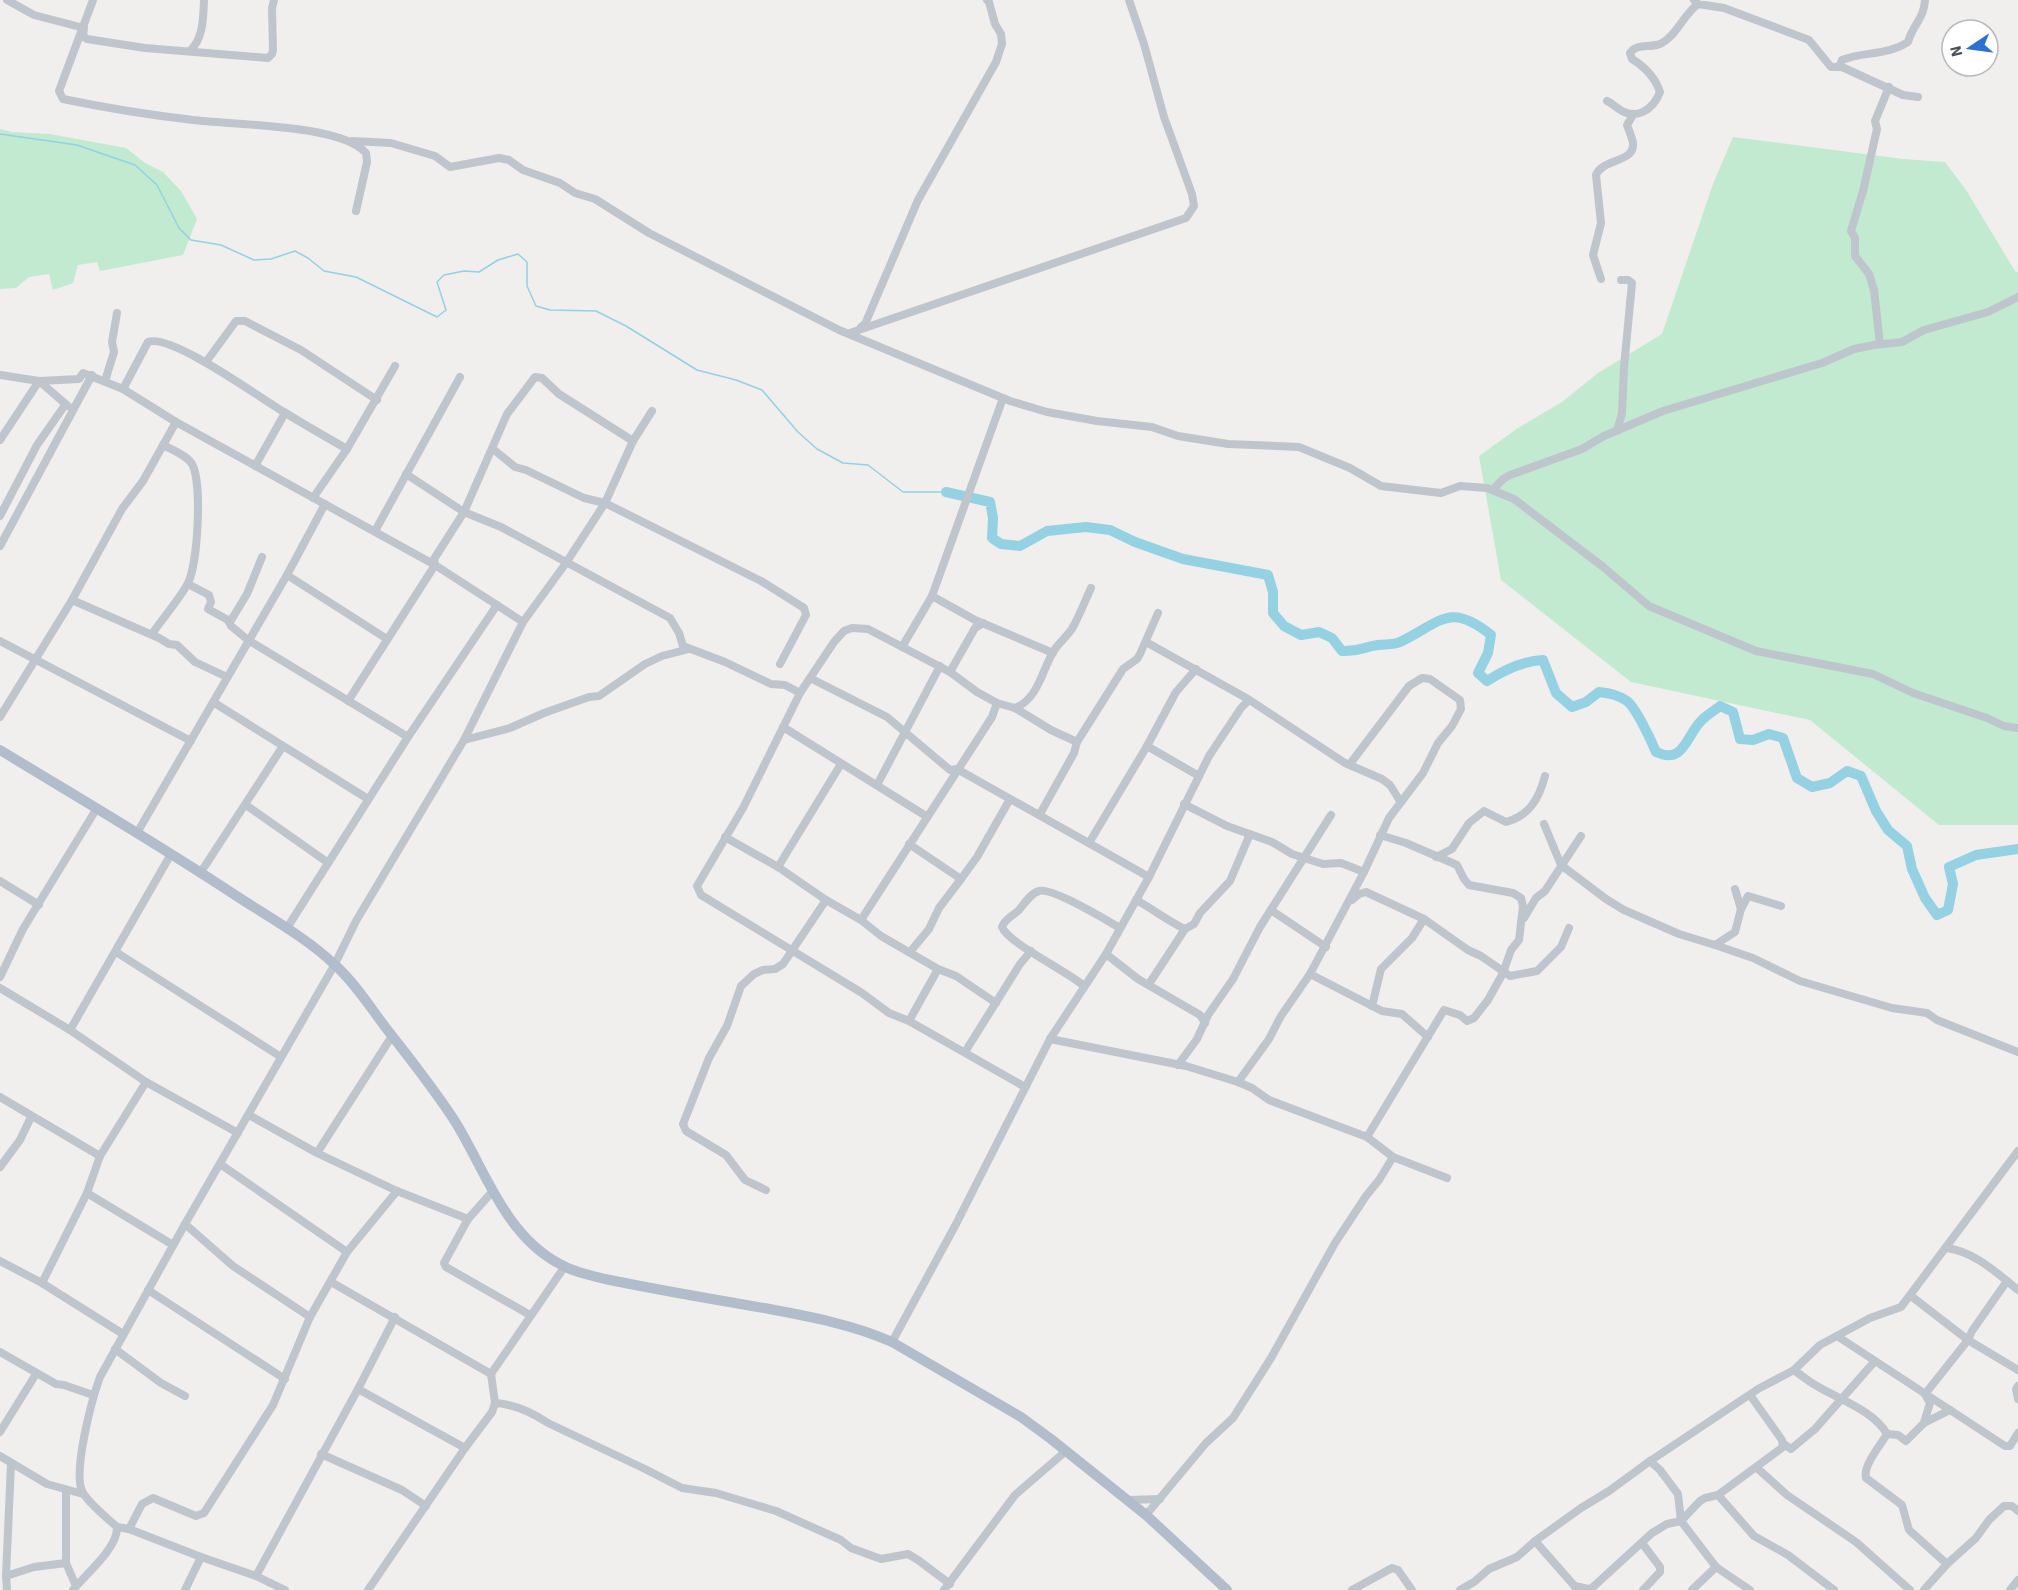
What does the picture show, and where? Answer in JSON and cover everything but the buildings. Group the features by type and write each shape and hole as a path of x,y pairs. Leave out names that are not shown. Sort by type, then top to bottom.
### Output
{"main road":[{"path":"0,750 201,872 287,928 335,964 456,1123 492,1192 524,1235 545,1254 578,1272 616,1282 831,1322 892,1342 1021,1417 1146,1515 1227,1590"}],"street":[{"path":"7,0 34,15 84,28"},
{"path":"93,0 58,91 63,99 192,120 257,124 304,130 352,141 391,143 429,154 450,167 505,158 523,170 595,199 649,233 839,330 1003,398 1047,412 1097,421 1152,427 1178,436 1228,444 1299,447 1350,468 1381,486 1441,493 1460,486 1487,488 1514,499 1549,524 1649,606 1756,651 1873,674 1913,693 1988,718 2004,726 2018,728"},
{"path":"196,49 203,25 204,0"},
{"path":"84,28 83,36 87,39 128,46 196,49 268,58 273,50 272,8 274,0"},
{"path":"850,333 865,324 918,200 996,62 1002,44 1001,34 987,0"},
{"path":"850,333 1186,218 1194,206 1192,194 1164,117 1129,0"},
{"path":"1839,67 1842,60 1897,50 1908,42 1911,29 1924,14 1925,0"},
{"path":"1601,279 1593,255 1601,223 1596,175 1598,170 1605,165 1623,159 1630,153 1633,145 1627,125 1629,118 1654,105 1660,92 1646,68 1632,59 1630,53 1639,47 1662,44 1696,2 1714,3 1809,40 1831,67 1839,67 1904,95 1918,97"},
{"path":"1880,344 1874,290 1869,274 1855,256 1855,238 1851,231 1877,129 1875,121 1889,87"},
{"path":"1607,101 1633,115"},
{"path":"352,141 366,153 367,162 356,211"},
{"path":"1617,431 1622,413 1632,283 1628,280 1620,280"},
{"path":"1493,490 1510,475 1582,449 1604,436 1663,411 1822,363 1854,350 1902,342 1924,330 1988,312 2018,297"},
{"path":"105,381 114,352 112,342 117,313"},
{"path":"206,362 236,321 245,321 301,350 377,400"},
{"path":"123,389 144,347 154,339 206,362 285,413 347,449"},
{"path":"313,498 347,449 395,366"},
{"path":"0,375 39,381 79,379 83,373 123,389 176,422 435,565 523,622"},
{"path":"0,546 4,531 76,408 92,375"},
{"path":"348,701 435,565 434,559 464,512 511,407 535,377 538,376 559,394 633,441"},
{"path":"375,531 460,377"},
{"path":"39,381 64,405 76,408"},
{"path":"0,440 39,381"},
{"path":"902,647 932,596 1003,398"},
{"path":"0,516 37,445 64,405"},
{"path":"83,1494 80,1479 81,1460 93,1395 100,1377 173,1245 335,964 356,921 464,740 523,622 605,503 633,441 652,411"},
{"path":"255,466 285,413"},
{"path":"0,717 72,600 122,509 140,486 176,422"},
{"path":"152,634 188,584 197,532 193,465 189,460 164,445"},
{"path":"493,448 515,467 584,498 605,503 761,581 804,609 806,615 780,664"},
{"path":"406,474 464,512 501,527 670,618 679,633 683,646 725,662 771,684 792,688 800,693"},
{"path":"138,833 287,575 325,504"},
{"path":"230,622 247,594 262,557"},
{"path":"287,575 387,639"},
{"path":"188,584 209,595 208,609 230,622 231,626 248,640 408,737"},
{"path":"1020,709 1037,687 1053,653 1072,628 1090,588"},
{"path":"932,596 978,624 1053,653"},
{"path":"72,600 152,634 169,644 177,645 195,662 227,677"},
{"path":"287,928 327,862 496,605"},
{"path":"1040,814 1074,753 1077,741 1123,669 1137,659 1158,613"},
{"path":"950,672 978,624"},
{"path":"1025,1087 909,1021 889,1013 862,993 701,895 697,886 743,808 800,693 844,631 852,628 868,629 940,666 997,703 1020,709 1051,730 1077,741"},
{"path":"0,641 191,741"},
{"path":"1146,642 1249,700 1350,764 1382,778 1390,784 1400,801"},
{"path":"464,740 510,728 544,713 589,697 599,696 645,664 662,656 689,649"},
{"path":"877,785 940,666"},
{"path":"1089,843 1147,746 1176,692 1196,669"},
{"path":"810,678 887,717 950,770 957,769 1149,877"},
{"path":"1238,1082 1269,1039 1281,1016 1326,947 1380,835 1400,801 1423,773 1438,743 1452,726 1461,709 1460,700 1430,679 1422,678 1409,686 1350,764"},
{"path":"892,1342 955,1226 1050,1039 1106,954 1149,877 1184,804 1221,737 1240,708 1249,700"},
{"path":"213,702 369,799"},
{"path":"861,920 992,717 997,703"},
{"path":"783,727 926,816"},
{"path":"201,872 283,746"},
{"path":"1147,746 1199,776"},
{"path":"778,867 841,764"},
{"path":"1436,857 1452,849 1469,823 1484,811 1506,822 1518,819 1528,812 1538,796 1545,776"},
{"path":"910,952 929,929 939,908 977,857 1010,799"},
{"path":"1184,804 1227,826 1272,842 1292,854 1323,864 1341,863 1364,872"},
{"path":"246,805 327,862"},
{"path":"0,977 23,929 97,808"},
{"path":"1178,1065 1197,1039 1204,1018 1233,980 1260,927 1331,815"},
{"path":"1544,825 1561,865 1624,910 1679,933 1753,958 1800,981 1892,1008 1927,1013 1937,1020 2018,1052"},
{"path":"1149,984 1185,929 1194,924 1200,913 1230,881 1250,834"},
{"path":"1380,835 1407,843 1457,865 1469,885 1512,893 1521,898 1536,898"},
{"path":"1521,923 1536,898 1545,891 1581,836"},
{"path":"725,837 778,867 826,900 861,920 880,936 938,969 956,976 996,1003"},
{"path":"909,844 961,879"},
{"path":"70,1030 171,854"},
{"path":"0,881 39,905"},
{"path":"1735,889 1741,909"},
{"path":"1084,986 1007,934 1002,927 1004,922 1014,915 1036,891 1043,890 1059,895 1120,928"},
{"path":"1348,904 1359,894 1366,892 1425,918 1468,950 1510,976 1537,971 1561,947 1569,928"},
{"path":"1715,945 1735,932 1741,909 1748,896 1780,906"},
{"path":"1366,1137 1444,1010 1460,1015 1467,1021 1474,1018 1488,1000 1503,973 1511,950 1519,940 1523,906 1521,898"},
{"path":"766,1190 745,1180 726,1155 686,1131 683,1124 709,1058 727,1026 741,986 754,974 763,970 775,969 783,964 826,900"},
{"path":"1136,900 1185,929"},
{"path":"1271,910 1326,947"},
{"path":"1372,1006 1381,969 1412,938 1425,918"},
{"path":"965,1052 1020,964 1031,951"},
{"path":"116,952 281,1057"},
{"path":"1106,954 1138,979 1204,1018"},
{"path":"909,1021 938,969"},
{"path":"1310,974 1382,1011 1402,1014 1428,1037"},
{"path":"0,988 70,1030 146,1082 238,1133"},
{"path":"317,1153 392,1036"},
{"path":"1050,1039 1178,1065 1238,1082 1252,1088 1269,1100 1366,1137 1393,1157 1447,1178"},
{"path":"42,1283 87,1193 100,1156 146,1082"},
{"path":"0,1097 100,1156"},
{"path":"249,1115 317,1153 397,1191 468,1219"},
{"path":"0,1167 20,1140 31,1116"},
{"path":"1460,1590 1474,1582 1488,1569 1517,1557 1535,1540 1650,1461 1750,1395 1794,1370 1820,1345 1870,1318 1901,1307 2018,1152"},
{"path":"1146,1515 1206,1443 1233,1418 1271,1358 1335,1243 1393,1157"},
{"path":"220,1164 347,1252"},
{"path":"129,1529 142,1504 153,1498 196,1516 204,1513 273,1405 310,1317 347,1252 397,1191"},
{"path":"492,1192 468,1219 444,1263 446,1268 530,1315"},
{"path":"87,1193 173,1245"},
{"path":"185,1224 233,1266 310,1317"},
{"path":"1946,1248 1964,1252 2017,1288"},
{"path":"0,1261 42,1283 123,1334"},
{"path":"368,1590 492,1412 495,1403 490,1374 565,1266"},
{"path":"1925,1394 1968,1340 2007,1281"},
{"path":"331,1282 490,1374"},
{"path":"148,1290 285,1379"},
{"path":"1911,1296 1968,1340 2018,1370"},
{"path":"256,1576 358,1389 394,1317"},
{"path":"1836,1336 2005,1446 2010,1446 2018,1433"},
{"path":"115,1349 161,1383 185,1396"},
{"path":"0,1352 56,1384 93,1395"},
{"path":"1750,1395 1784,1444 1791,1449 1815,1429 1875,1361"},
{"path":"1794,1370 1815,1385 1868,1415 1887,1434 1899,1435 1906,1442 1924,1423 1950,1410"},
{"path":"0,1432 36,1374"},
{"path":"2018,1386 2016,1389 2018,1399"},
{"path":"358,1389 465,1448"},
{"path":"1924,1423 1930,1403 1925,1394"},
{"path":"495,1403 539,1416 548,1423 682,1488 716,1493 776,1510 842,1540 851,1548 881,1560 908,1554 918,1560 947,1587 1015,1495 1066,1451"},
{"path":"1887,1434 1867,1467 1866,1478 1902,1504 1909,1530 1947,1564"},
{"path":"1535,1540 1576,1588 1592,1588 1652,1533 1667,1524 1681,1521 1700,1501 1718,1495 1756,1468 1784,1444"},
{"path":"321,1454 402,1490 426,1506"},
{"path":"0,1456 47,1484 83,1494 117,1527 129,1529 256,1576 285,1590"},
{"path":"1650,1461 1660,1470 1678,1494 1681,1521 1716,1567 1750,1590"},
{"path":"8,1590 6,1576 11,1464"},
{"path":"1756,1468 1787,1495 1856,1542 1910,1590"},
{"path":"66,1490 66,1563 75,1588 109,1549 117,1534 117,1527"},
{"path":"1718,1495 1754,1536 1788,1555 1834,1590"},
{"path":"1128,1500 1160,1499"},
{"path":"1924,1590 2004,1506 2012,1506 2018,1511"},
{"path":"1642,1543 1660,1567 1660,1572 1643,1590"},
{"path":"185,1590 201,1557"},
{"path":"6,1576 34,1567 66,1563"},
{"path":"1692,1590 1716,1567"},
{"path":"1352,1590 1392,1568 1398,1570 1412,1590"},
{"path":"2010,1590 2018,1580"}],"green space":[{"path":"0,129 50,134 126,148 145,163 163,172 181,191 197,219 183,255 100,271 97,262 78,265 73,283 53,290 49,274 29,277 16,288 0,289"},
{"path":"1733,137 1903,159 1945,162 1966,190 2015,271 2018,272 2018,825 1939,825 1810,720 1631,682 1501,580 1479,456 1518,428 1562,402 1598,373 1662,334 1713,184"}],"waterway":[{"path":"0,134 77,145 135,165 157,185 179,228 191,240 221,245 254,260 271,259 295,251 324,271 356,277 437,317 446,310 437,282 444,275 464,271 479,272 498,260 518,254 527,262 527,286 536,306 550,310 596,311 626,326 697,370 736,380 762,390 798,432 817,449 843,463 868,465 903,492 946,492"},
{"path":"946,492 990,502 993,518 992,538 1001,544 1020,546 1047,531 1086,527 1110,530 1135,542 1183,559 1268,575 1273,592 1273,613 1284,626 1301,635 1319,632 1332,638 1342,651 1398,643 1435,622 1454,617 1465,619 1491,635 1488,653 1478,673 1487,681 1514,667 1543,660 1556,693 1572,707 1586,702 1599,692 1621,697 1635,710 1656,752 1665,755 1679,752 1701,721 1720,706 1733,712 1740,739 1753,740 1769,734 1783,738 1797,778 1812,787 1830,783 1847,771 1861,776 1876,811 1888,830 1907,846 1912,869 1925,898 1937,915 1948,910 1953,884 1949,867 1976,855 2018,849"}]}
